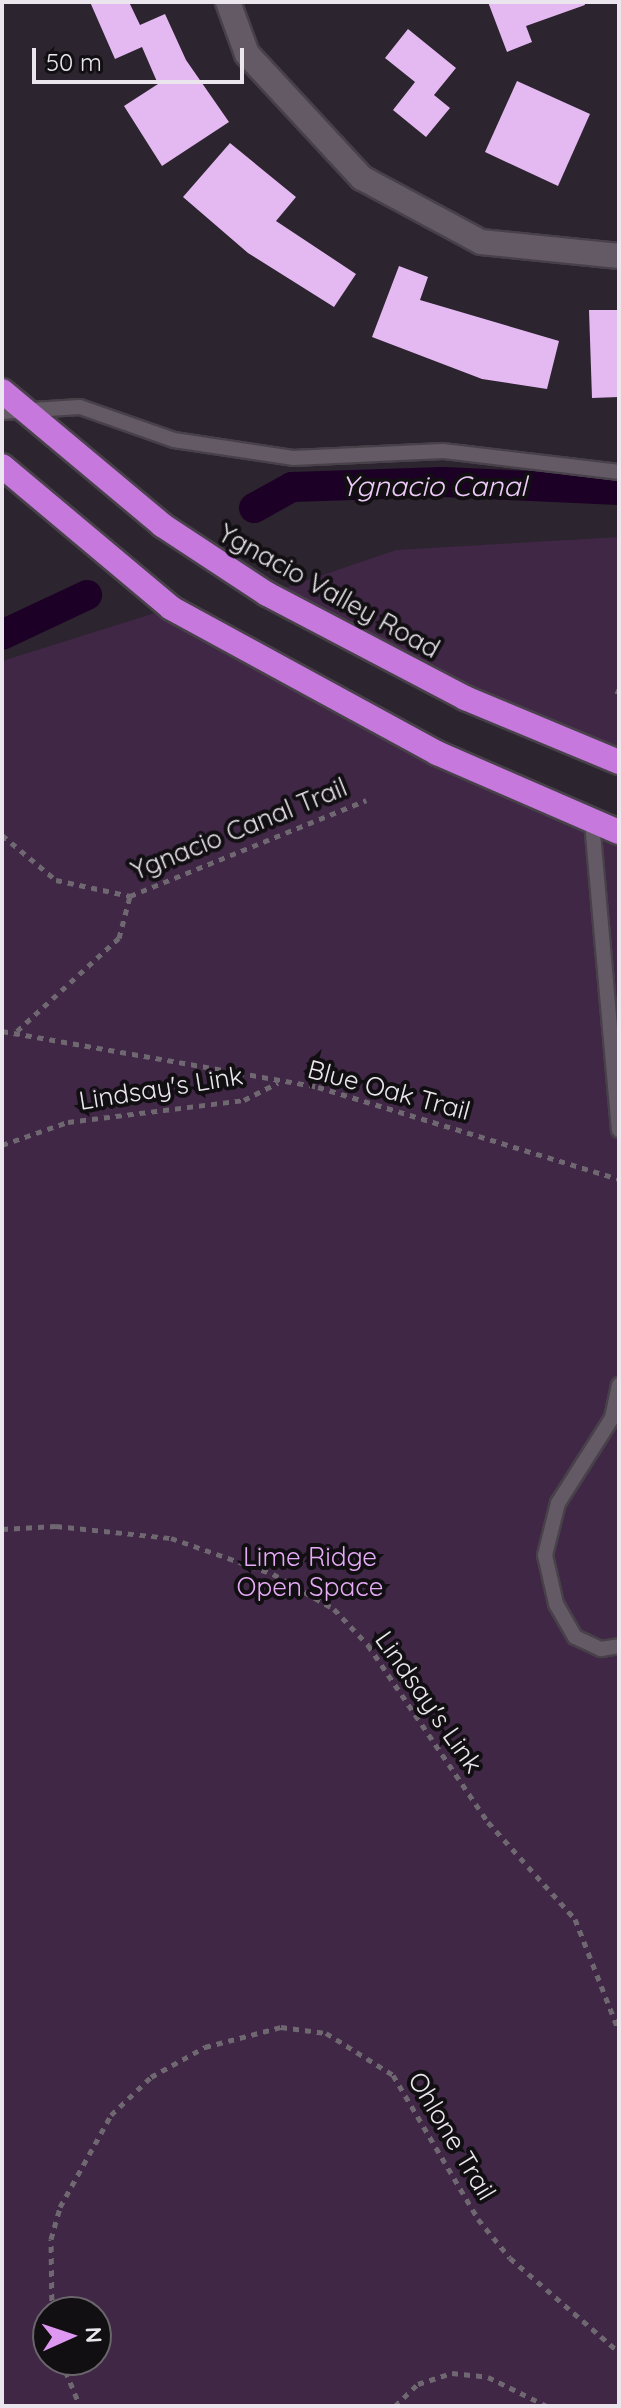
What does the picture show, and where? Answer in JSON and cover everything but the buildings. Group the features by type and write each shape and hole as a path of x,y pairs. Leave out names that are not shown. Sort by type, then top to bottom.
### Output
{"highway":[{"name":"Ygnacio Valley Road","path":"2,391 14,412 162,525 267,594 465,698 619,762"},
{"path":"2,466 171,608 437,753 619,832"}],"street":[{"path":"228,2 247,54 362,178 481,242 619,256"}],"lane":[{"path":"14,412 80,407 174,440 293,458 443,451 619,472"},
{"path":"592,822 619,1130"},
{"path":"619,1385 612,1418 558,1503 545,1555 556,1604 575,1637 601,1649 619,1646"}],"path":[{"name":"Ygnacio Canal Trail","path":"2,835 56,880 130,896 366,800"},
{"path":"17,1031 119,938 130,896"},
{"name":"Blue Oak Trail","path":"2,1031 17,1031 279,1083 318,1087 619,1179"},
{"name":"Lindsay's Link","path":"2,1145 68,1122 244,1100 279,1083"},
{"name":"Lindsay's Link","path":"2,1529 56,1526 171,1538 273,1574 334,1609 368,1645 488,1822 575,1919 619,2031"},
{"name":"Ohlone Trail","path":"52,2296 51,2239 60,2207 111,2115 151,2077 205,2047 281,2027 326,2033 393,2075 478,2219 510,2258 619,2352"},
{"path":"395,2406 418,2384 452,2373 488,2377 547,2406"},
{"path":"68,2376 80,2406"}],"green space":[{"path":"619,537 619,762 267,594 396,550"},
{"name":"Lime Ridge Open Space","path":"171,608 619,832 619,2406 2,2406 2,661"}],"waterway":[{"name":"Ygnacio Canal","path":"254,508 292,487 443,482 619,490"},
{"name":"Ygnacio Canal","path":"2,635 87,595"}]}
